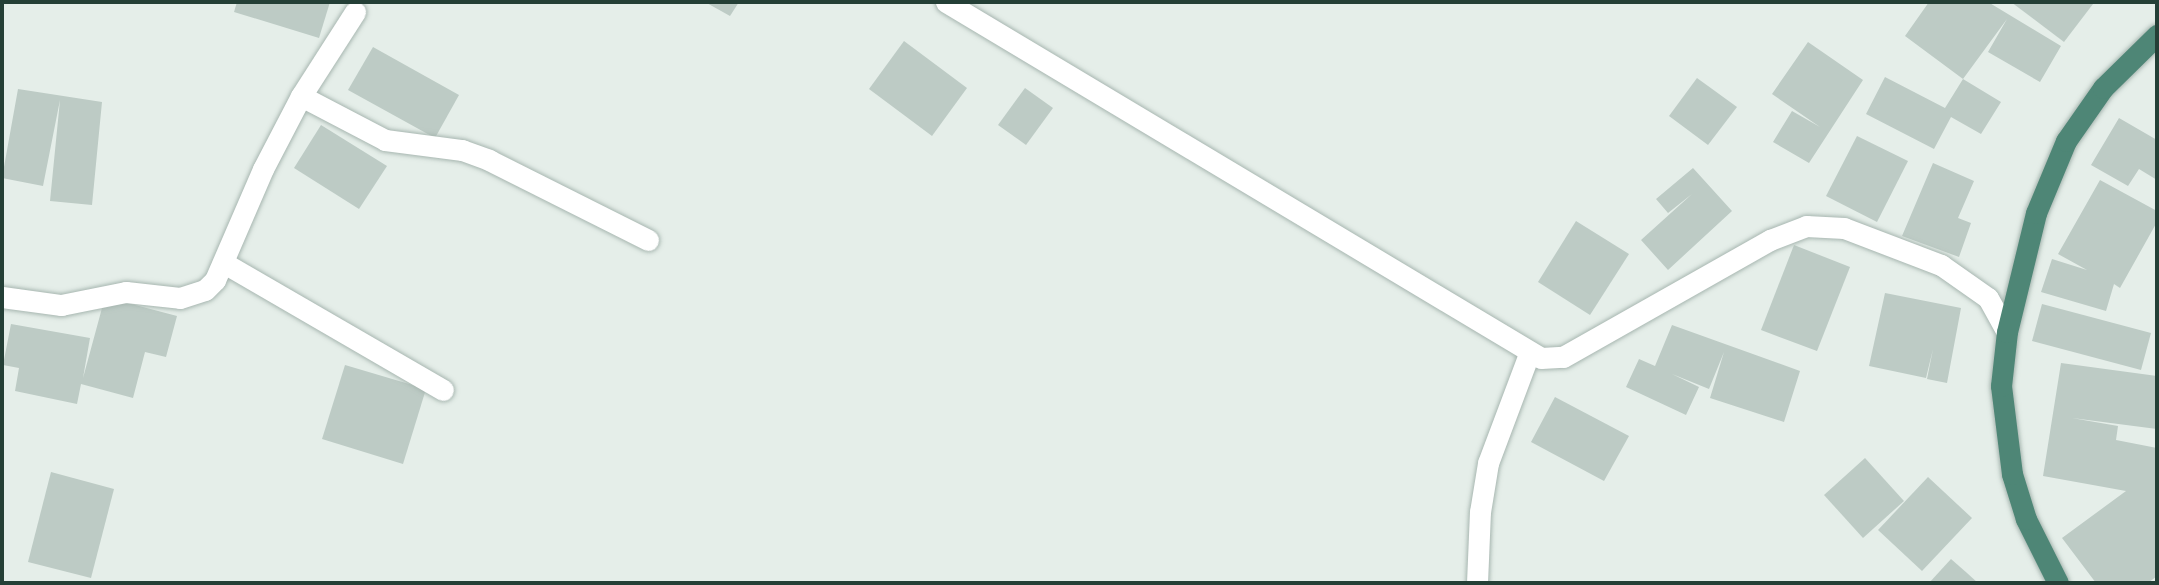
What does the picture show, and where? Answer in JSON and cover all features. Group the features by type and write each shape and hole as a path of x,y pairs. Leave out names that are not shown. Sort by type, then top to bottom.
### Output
{"highway":[{"path":"2058,583 2026,519 2012,474 2001,386 2007,332 2036,213 2066,141 2103,88 2157,35"}],"street":[{"path":"946,2 1178,137 1529,354 1563,357 1770,240 1806,226 1844,228 1951,271 1988,298 2007,332"},
{"path":"2,297 61,305 137,292 194,297 215,279 263,169 301,96 355,12"},
{"path":"301,96 385,140 463,150 489,160 648,240"},
{"path":"223,263 443,390"},
{"path":"1477,583 1488,463 1529,354"}],"building":[{"path":"237,2 330,2 319,38 234,12"},
{"path":"705,2 739,2 730,16"},
{"path":"1929,2 1988,2 2061,46 2040,82 1988,52 2007,19 1963,79 1905,36"},
{"path":"2011,2 2090,2 2093,4 2064,42"},
{"path":"904,41 967,88 932,136 869,89"},
{"path":"1808,42 1863,80 1809,163 1773,142 1792,111 1820,127 1772,94"},
{"path":"373,47 459,95 435,138 348,90"},
{"path":"1885,77 1945,108 1963,79 2001,102 1981,134 1951,117 1934,149 1866,114"},
{"path":"1697,78 1737,107 1708,145 1669,116"},
{"path":"1025,88 1053,108 1026,145 998,125"},
{"path":"18,89 102,102 92,205 50,201 60,100 43,186 2,178"},
{"path":"2119,118 2157,140 2157,180 2139,169 2128,186 2091,165"},
{"path":"321,125 387,166 359,209 294,168"},
{"path":"1857,136 1908,161 1877,222 1826,196"},
{"path":"1933,163 1974,181 1958,218 1971,223 1959,257 1902,236"},
{"path":"1693,168 1732,211 1668,270 1641,240 1692,194 1668,213 1656,199"},
{"path":"2100,180 2157,211 2157,222 2120,288 2114,284 2106,311 2041,292 2052,259 2087,270 2058,254"},
{"path":"1576,221 1629,254 1590,315 1538,282"},
{"path":"1794,245 1850,267 1817,351 1761,330"},
{"path":"1885,293 1961,308 1947,383 1927,379 1933,349 1926,378 1869,366"},
{"path":"105,297 177,316 166,357 145,352 133,398 81,384 77,404 15,391 19,368 3,365 11,324 90,338 83,378"},
{"path":"2042,304 2151,333 2141,370 2032,341"},
{"path":"1672,325 1800,371 1784,422 1710,398 1724,352 1709,389 1672,374 1699,387 1686,415 1626,387 1639,359 1655,366"},
{"path":"2061,363 2157,376 2157,429 2072,418 2118,426 2116,440 2157,448 2157,576 2148,583 2096,583 2062,538 2126,491 2043,476"},
{"path":"345,365 426,389 403,464 322,439"},
{"path":"1555,397 1629,436 1604,481 1531,442"},
{"path":"1865,458 1904,501 1863,538 1824,495"},
{"path":"51,472 114,489 91,578 28,562"},
{"path":"1928,477 1972,518 1922,571 1878,530"},
{"path":"1951,559 1967,573 1978,583 1929,583"}]}
